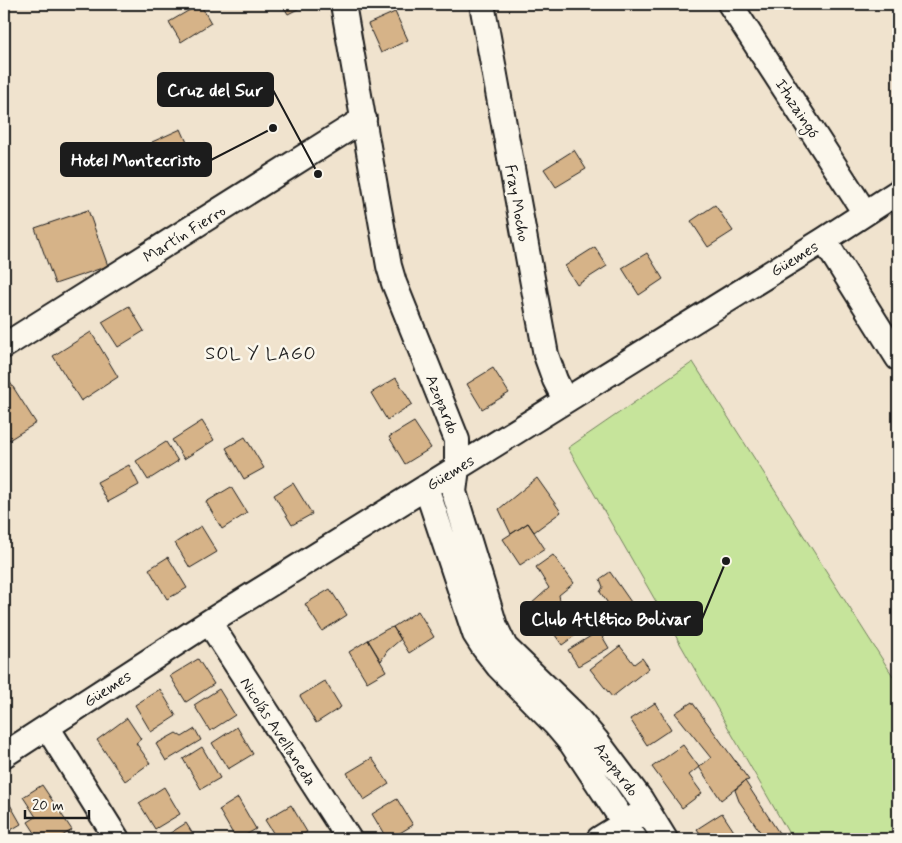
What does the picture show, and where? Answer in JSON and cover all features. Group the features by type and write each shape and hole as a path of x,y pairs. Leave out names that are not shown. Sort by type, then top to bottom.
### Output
{"street":[{"name":"Azopardo","path":"343,4 389,266 394,283 458,440 454,492 495,626 505,647 574,714 602,748 647,810 665,839"},
{"name":"Fray Mocho","path":"482,4 546,355 565,400"},
{"name":"Ituzaingó","path":"730,4 865,213"},
{"name":"Martín Fierro","path":"4,346 364,120"},
{"name":"Güemes","path":"4,755 209,622 824,240 898,192"},
{"path":"824,240 898,358"},
{"name":"Azopardo","path":"426,487 475,634 498,666 572,744 630,831"},
{"name":"Nicolás Avellaneda","path":"209,622 349,839"},
{"path":"48,727 117,839"},
{"path":"599,839 630,831 647,810"}],"green space":[{"path":"693,362 893,676 898,673 898,839 792,839 568,448"}],"building":[{"path":"200,4 211,23 181,42 169,22"},
{"path":"282,4 308,4 288,14"},
{"path":"395,12 408,40 381,53 368,24"},
{"path":"181,129 193,156 165,169 152,142"},
{"path":"574,150 586,169 556,187 544,169"},
{"path":"715,205 733,231 708,247 691,221"},
{"path":"88,210 108,266 55,284 35,228"},
{"path":"595,247 607,266 577,285 565,266"},
{"path":"647,253 663,279 639,295 622,268"},
{"path":"129,306 144,331 118,347 102,322"},
{"path":"91,332 118,377 81,401 53,356"},
{"path":"493,368 509,393 482,409 467,384"},
{"path":"6,376 36,423 4,443 4,378"},
{"path":"396,378 412,404 387,420 371,393"},
{"path":"202,421 214,440 184,459 172,440"},
{"path":"414,422 431,448 405,464 389,437"},
{"path":"245,437 264,468 244,479 226,448"},
{"path":"166,442 178,461 148,480 136,461"},
{"path":"129,465 139,485 108,502 97,482"},
{"path":"537,478 561,512 534,532 528,523 511,534 499,509"},
{"path":"293,483 312,514 292,525 274,495"},
{"path":"231,487 247,513 222,529 206,502"},
{"path":"528,523 545,549 520,565 503,539"},
{"path":"201,526 217,552 190,568 175,543"},
{"path":"553,555 574,583 559,595 561,606 531,631 523,621 532,613 530,605 549,588 536,567"},
{"path":"168,557 187,588 167,599 149,569"},
{"path":"610,572 640,615 624,626 600,592 603,587 600,579"},
{"path":"330,589 347,615 322,631 305,604"},
{"path":"577,604 591,624 562,645 548,625"},
{"path":"418,611 434,637 409,653 393,627"},
{"path":"393,627 401,639 387,651 381,661 368,640"},
{"path":"599,631 609,648 578,666 568,650"},
{"path":"368,640 386,671 367,682 349,652"},
{"path":"620,646 634,664 642,658 649,668 612,697 590,669"},
{"path":"198,659 214,684 186,702 170,676"},
{"path":"325,681 341,707 316,723 300,696"},
{"path":"160,689 176,716 151,732 135,705"},
{"path":"219,689 235,715 210,731 194,705"},
{"path":"692,702 749,780 745,781 721,800 699,767 711,758 675,713"},
{"path":"655,703 671,729 647,745 630,719"},
{"path":"127,718 141,739 136,743 150,763 125,781 97,740"},
{"path":"237,727 253,754 228,769 212,743"},
{"path":"195,729 201,740 166,761 156,744 176,733 182,737"},
{"path":"683,745 699,767 689,775 702,793 682,808 652,767"},
{"path":"202,747 220,778 201,789 183,759"},
{"path":"372,758 389,784 364,800 347,773"},
{"path":"745,781 779,833 769,839 765,839 739,801 735,790"},
{"path":"42,785 72,830 57,839 39,839 28,822 36,817 23,797"},
{"path":"164,787 180,814 155,829 139,803"},
{"path":"4,794 21,824 4,834"},
{"path":"238,798 256,829 236,839 219,810"},
{"path":"397,799 413,825 387,839 372,814"},
{"path":"291,805 307,832 294,839 277,839 265,820"},
{"path":"722,813 739,839 704,839 697,829"},
{"path":"186,823 196,839 161,839"}],"place":[{"name":"Hotel Montecristo","path":"273,128"},
{"name":"Cruz del Sur","path":"318,174"},
{"name":"Club Atlético Bolivar","path":"726,561"}],"district":[{"name":"SOL Y LAGO","path":"261,353"}]}
